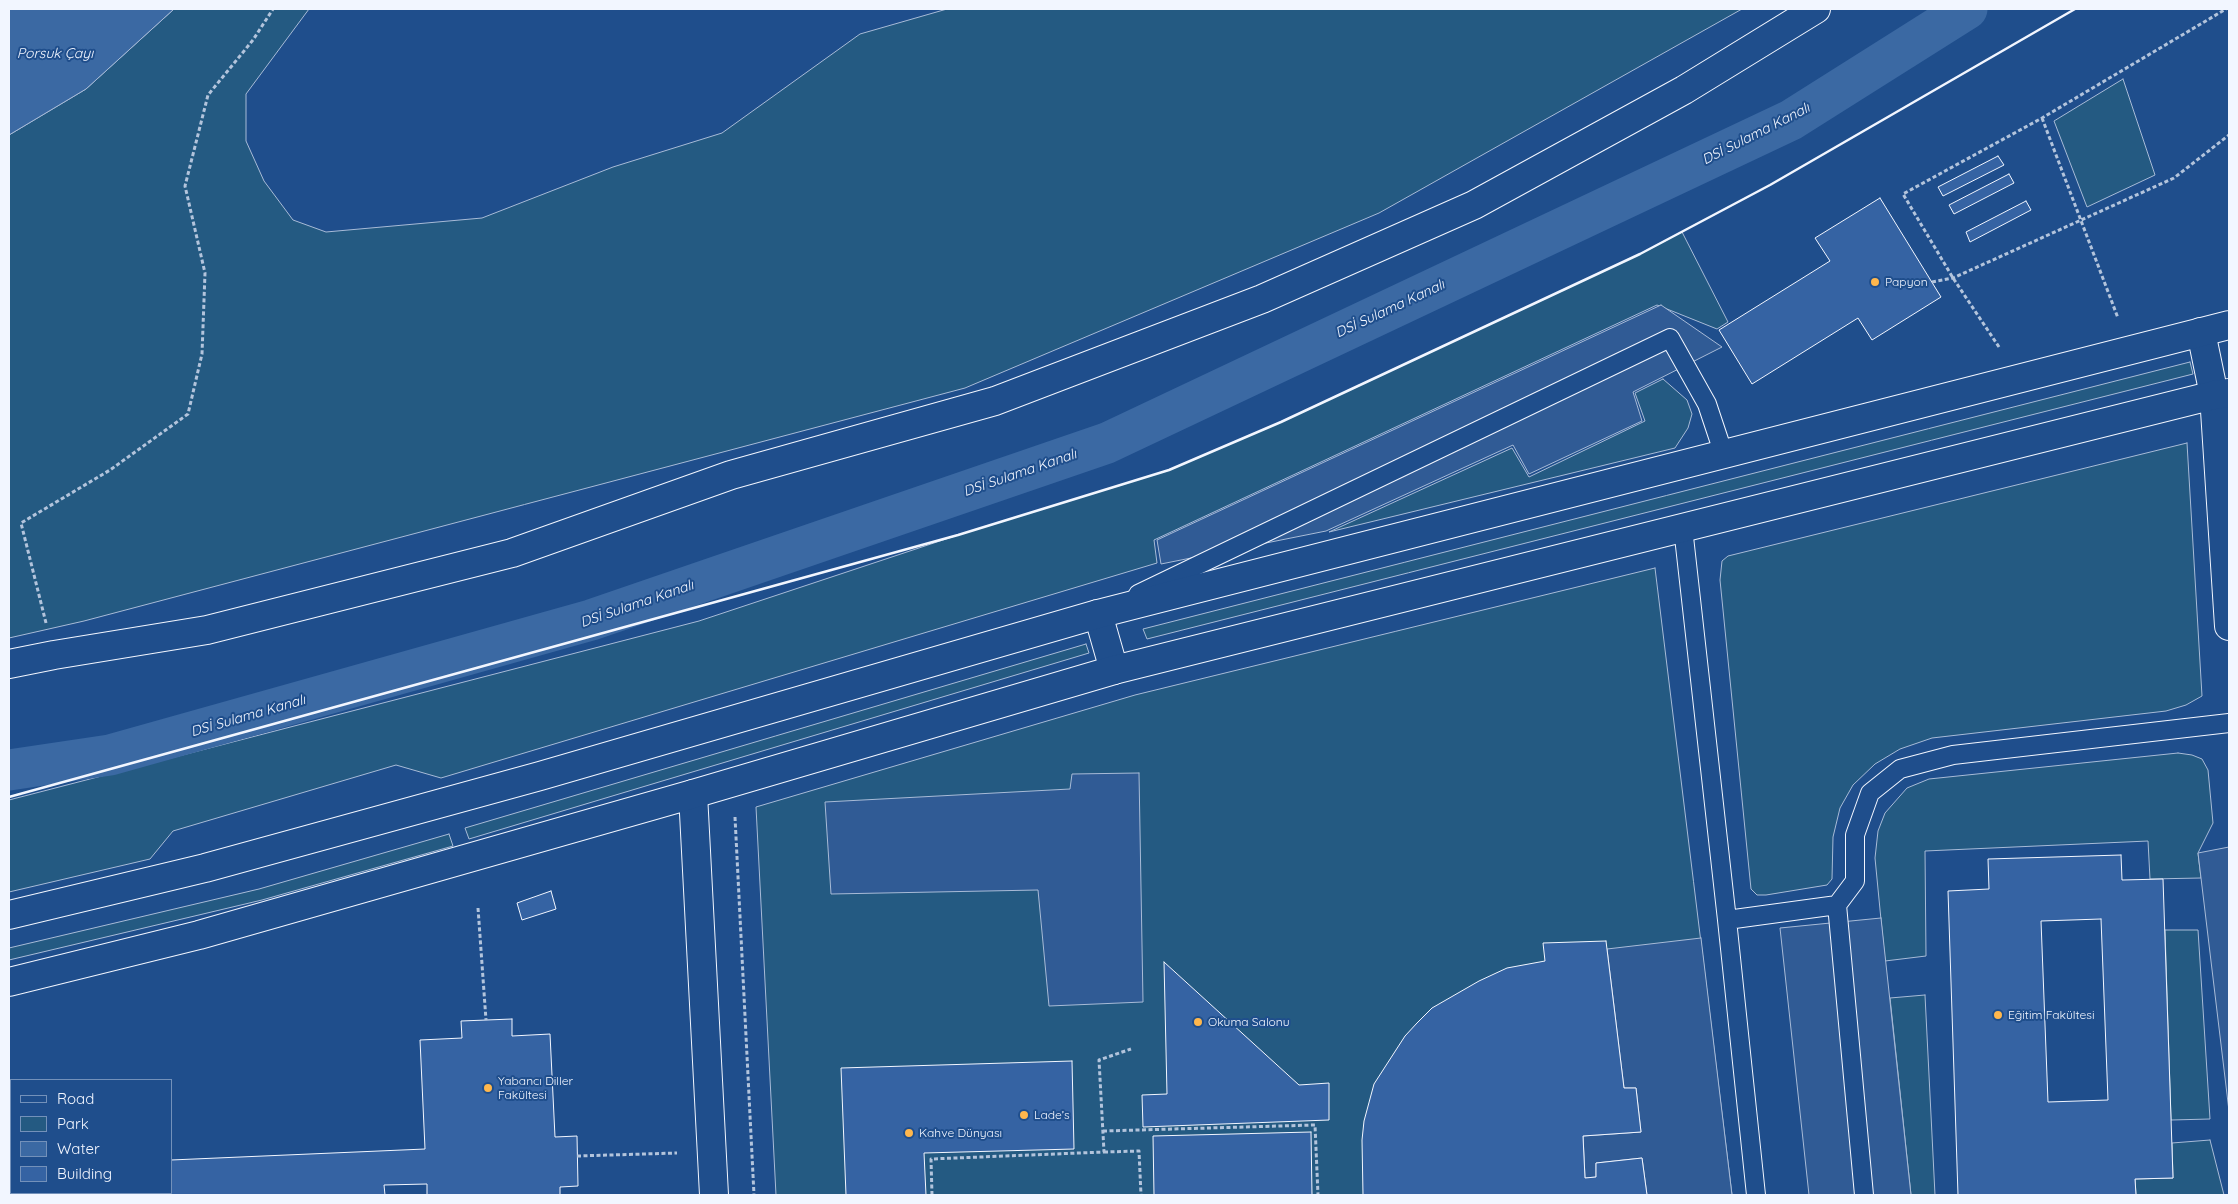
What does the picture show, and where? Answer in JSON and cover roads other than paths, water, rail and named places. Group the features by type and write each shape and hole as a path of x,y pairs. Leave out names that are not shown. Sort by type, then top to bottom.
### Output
{"street":[{"path":"9,664 207,630 512,553 730,475 995,401 1262,299 1474,205 1684,90 1816,9"},
{"path":"9,915 205,868 540,776 1098,614 2229,326"},
{"path":"2202,332 2222,394 2229,626"},
{"path":"9,982 199,935 693,794 1114,670 2222,394"},
{"path":"1098,614 1114,670"},
{"path":"693,794 714,1195"}],"lane":[{"path":"1098,614 1670,338 1707,404 1724,455"},
{"path":"1683,528 1756,1195"},
{"path":"1864,1195 1837,905 1855,880 1855,835 1870,793 1900,769 1953,755 2229,723"},
{"path":"1727,920 1837,905"}],"water":[{"name":"Porsuk Çayı","path":"9,9 174,9 86,89 9,135"}],"waterway":[{"name":"DSİ Sulama Kanalı","path":"9,770 110,755 591,620 1107,443 1791,120 1967,9"}],"place":[{"name":"Papyon","path":"1875,282"},
{"name":"Eğitim Fakültesi","path":"1998,1015"},
{"name":"Okuma Salonu","path":"1198,1022"},
{"name":"Yabancı Diller Fakültesi","path":"488,1088"},
{"name":"Lade’s","path":"1024,1115"},
{"name":"Kahve Dünyası","path":"909,1133"}]}
